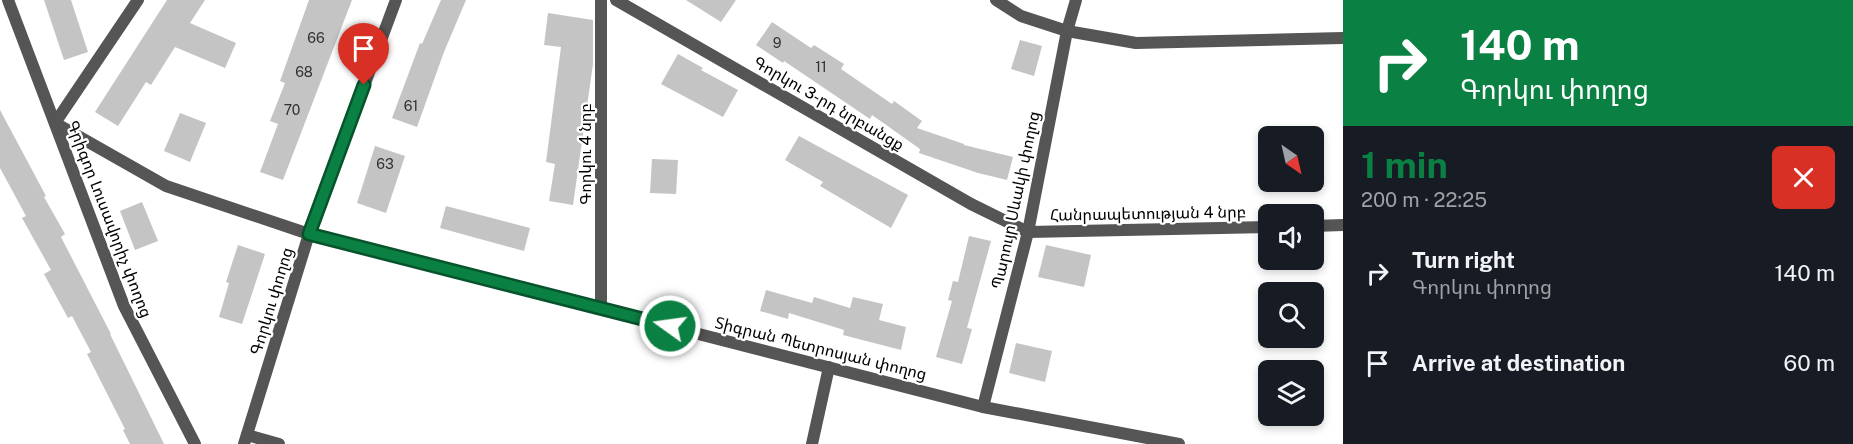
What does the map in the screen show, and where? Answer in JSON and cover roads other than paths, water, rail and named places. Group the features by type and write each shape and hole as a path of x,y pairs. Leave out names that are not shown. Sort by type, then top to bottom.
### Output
{"street":[{"name":"Գրիգոր Լուսավորիչ փողոց","path":"8,0 124,306 195,444"},
{"path":"55,123 138,0"},
{"name":"Գորկու փողոց","path":"246,439 309,234 396,0"},
{"name":"Գորկու 4 նրբ","path":"601,0 601,308"},
{"name":"Գորկու 3-րդ նրբանցք","path":"616,0 971,204 1028,232"},
{"path":"996,0 1022,16 1067,31 1136,43 1343,38"},
{"name":"Պարույր Սևակի փողոց","path":"983,407 1028,232 1067,31 1076,0"},
{"name":"Տիգրան Պետրոսյան փողոց","path":"55,123 166,186 309,234 983,407 1179,444"},
{"path":"1324,226 1343,225"},
{"name":"Հանրապետության 4 նրբ","path":"1028,232 1258,227"},
{"path":"812,444 829,367"},
{"path":"246,439 279,444"}]}
